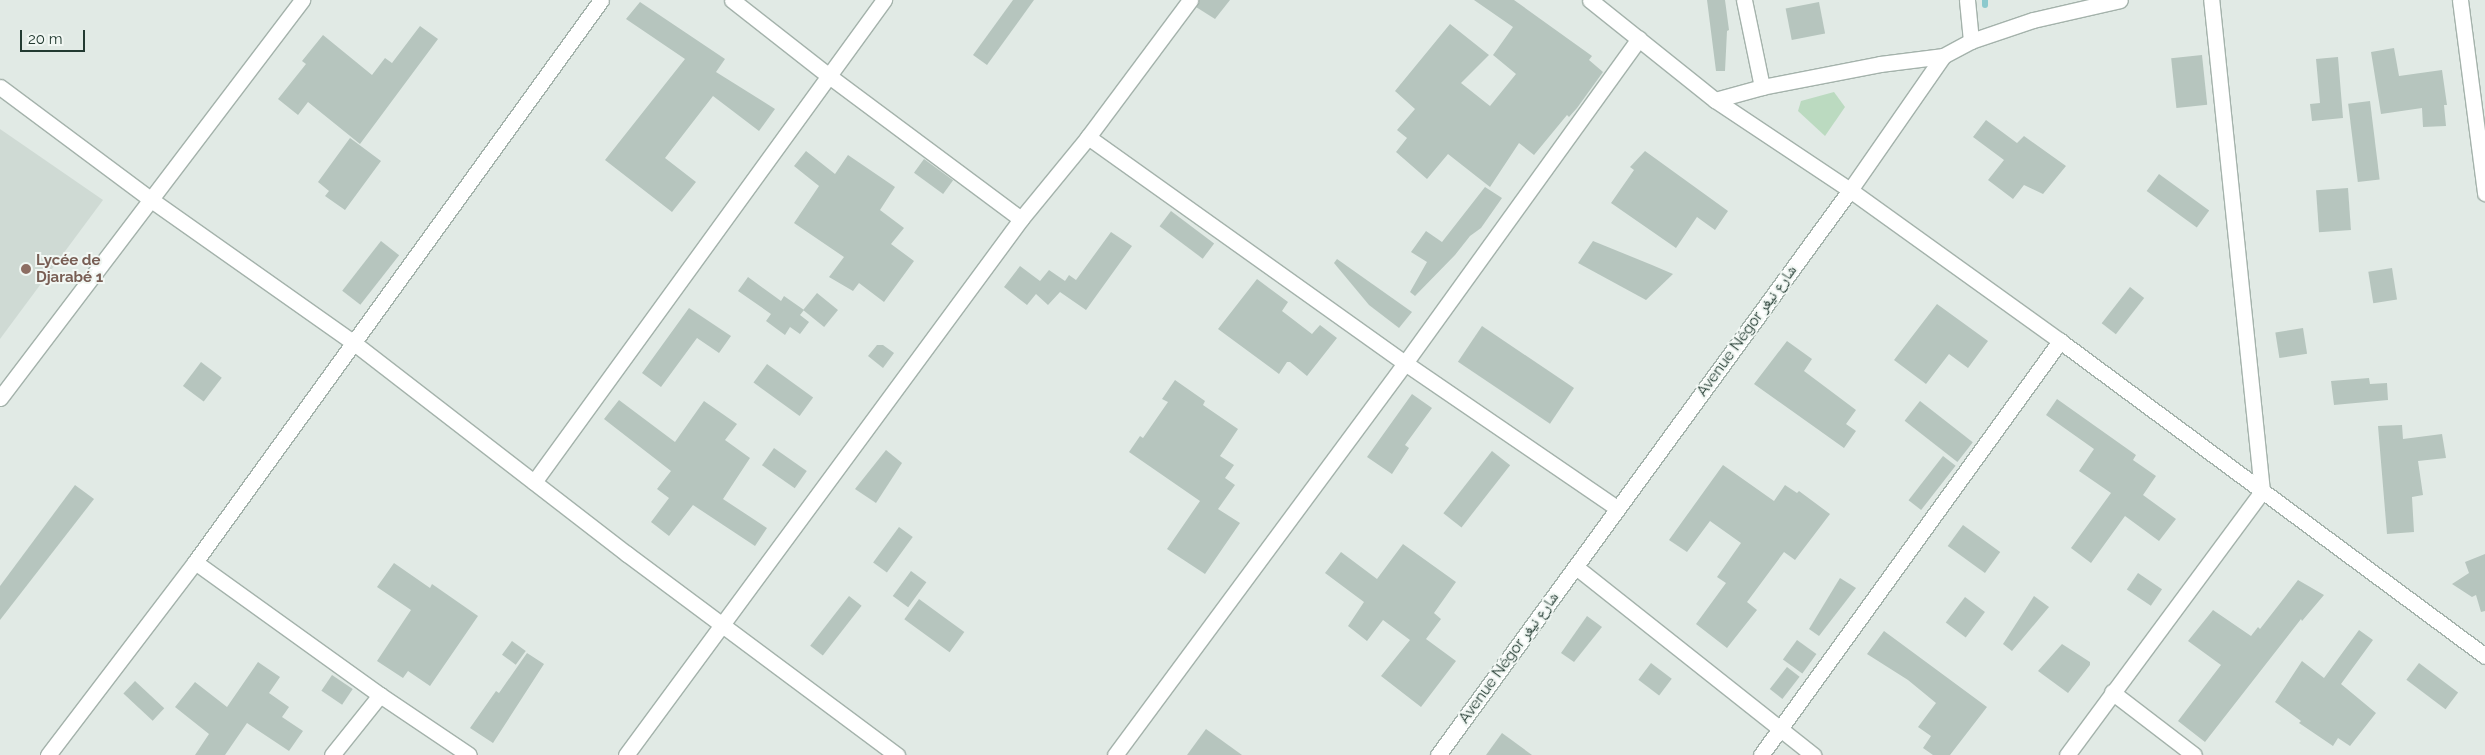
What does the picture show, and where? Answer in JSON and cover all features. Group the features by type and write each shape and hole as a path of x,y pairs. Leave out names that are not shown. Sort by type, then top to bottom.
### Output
{"street":[{"path":"0,398 302,0"},
{"path":"48,755 195,562 601,0"},
{"path":"732,0 829,76 1021,219"},
{"path":"534,482 884,0"},
{"path":"626,755 1021,219 1088,137 1190,0"},
{"path":"1590,0 1715,100 1850,190 2060,341 2485,656"},
{"path":"1744,0 1762,87"},
{"path":"1967,0 1971,41"},
{"name":"Avenue Négor شارع نيغر","path":"1438,755 1850,190 1943,56 1971,41 2033,20 2120,0"},
{"path":"2067,755 2262,491 2211,0"},
{"path":"2460,0 2485,193"},
{"path":"1115,755 1405,363 1639,38"},
{"path":"1715,100 1762,87 1880,64 1943,56"},
{"path":"0,86 150,199 354,343 721,626 897,755"},
{"path":"1088,137 1405,363 1617,508"},
{"path":"1761,755 2060,341"},
{"path":"195,562 380,695 469,755"},
{"path":"1576,567 1813,755"},
{"path":"2112,692 2194,755"},
{"path":"332,755 380,695"}],"shaded area":[{"name":"Lycée de Djarabé 1","path":"0,129 103,200 0,339"}],"green space":[{"path":"1834,92 1845,107 1825,136 1798,111 1801,101"}],"building":[{"path":"1013,0 1034,0 987,65 973,55"},
{"path":"1199,0 1230,0 1215,19 1196,7"},
{"path":"1474,0 1514,0 1592,56 1589,60 1603,72 1577,108 1569,117 1567,115 1534,155 1519,143 1490,187 1448,154 1427,179 1396,152 1407,138 1397,130 1415,109 1395,91 1450,24 1489,55 1461,83 1490,106 1516,74 1493,55 1513,27"},
{"path":"1707,0 1725,0 1729,30 1727,31 1725,71 1716,71"},
{"path":"640,2 725,59 716,72 775,109 759,131 713,96 665,158 696,182 672,212 605,160 685,59 626,19"},
{"path":"1819,2 1825,33 1792,40 1786,8"},
{"path":"420,26 438,39 360,144 308,102 298,115 278,99 306,64 302,61 323,35 372,75 385,58 392,63"},
{"path":"2394,48 2399,76 2442,70 2447,105 2444,105 2446,126 2423,127 2422,108 2381,114 2371,52"},
{"path":"2202,55 2207,105 2176,108 2171,58"},
{"path":"2338,57 2343,118 2312,121 2310,104 2320,103 2316,59"},
{"path":"2370,101 2380,179 2358,182 2348,104"},
{"path":"1986,120 2017,143 2024,136 2066,166 2043,194 2024,185 2013,199 1988,180 2004,160 1973,137"},
{"path":"350,138 381,161 345,210 325,196 329,191 318,182"},
{"path":"806,151 835,174 848,155 895,187 880,210 904,228 891,244 914,261 884,302 859,283 853,291 829,277 844,257 794,223 819,186 794,166"},
{"path":"1645,151 1728,211 1715,230 1697,217 1676,248 1611,203 1634,170 1630,167"},
{"path":"924,159 953,180 943,194 914,173"},
{"path":"2159,174 2209,210 2197,227 2147,191"},
{"path":"1485,187 1502,198 1481,228 1470,236 1455,255 1415,296 1410,292 1427,262 1411,252 1426,231 1442,242"},
{"path":"2348,188 2351,230 2319,232 2316,190"},
{"path":"1171,211 1214,243 1203,259 1160,226"},
{"path":"1111,232 1132,246 1086,310 1060,292 1048,305 1036,294 1027,305 1004,287 1020,266 1040,281 1049,270 1065,281 1069,275 1076,280"},
{"path":"381,241 399,255 360,305 342,291"},
{"path":"1593,241 1673,274 1646,300 1578,263"},
{"path":"1337,259 1412,312 1399,328 1369,305 1334,263"},
{"path":"2392,268 2397,300 2373,303 2368,272"},
{"path":"748,277 781,301 784,296 804,310 800,315 809,322 800,334 790,327 785,335 766,321 771,314 738,291"},
{"path":"1257,279 1288,302 1282,311 1312,334 1320,325 1337,338 1307,376 1290,362 1287,362 1279,374 1218,329"},
{"path":"2130,287 2144,298 2116,334 2102,323"},
{"path":"817,293 838,310 824,327 803,310"},
{"path":"1937,304 1988,341 1968,368 1949,354 1926,384 1894,360"},
{"path":"689,308 731,336 719,353 697,338 661,387 642,373"},
{"path":"1482,326 1574,388 1550,424 1458,362"},
{"path":"2303,328 2307,354 2279,358 2275,332"},
{"path":"1787,341 1812,359 1804,371 1856,410 1846,424 1856,431 1844,448 1754,384"},
{"path":"877,345 883,345 894,353 883,368 868,356"},
{"path":"201,362 222,378 204,402 183,386"},
{"path":"767,364 813,398 800,416 753,383"},
{"path":"2369,378 2370,384 2387,383 2388,400 2334,405 2331,381"},
{"path":"1175,380 1205,401 1203,405 1238,429 1220,456 1234,465 1225,478 1235,485 1218,509 1240,523 1205,574 1167,549 1200,501 1129,452 1140,436 1143,438 1168,402 1162,399"},
{"path":"1412,394 1432,408 1405,445 1409,448 1392,474 1367,457"},
{"path":"2057,399 2136,455 2133,460 2156,476 2143,495 2176,519 2159,541 2125,516 2091,563 2071,548 2111,493 2079,471 2094,449 2046,415"},
{"path":"619,400 675,442 704,401 737,424 725,440 750,458 723,499 767,528 755,546 693,505 669,536 651,522 669,498 657,489 671,471 604,419"},
{"path":"1920,401 1973,442 1957,462 1905,421"},
{"path":"2402,425 2403,439 2442,434 2446,458 2418,461 2423,495 2412,497 2414,532 2387,534 2378,426"},
{"path":"774,448 807,471 795,488 762,465"},
{"path":"886,450 902,463 876,503 855,489"},
{"path":"1492,451 1510,465 1461,527 1443,513"},
{"path":"1943,456 1956,466 1921,510 1909,500"},
{"path":"1723,465 1774,501 1785,485 1797,493 1799,491 1830,514 1795,560 1784,552 1747,602 1757,610 1727,648 1696,624 1726,583 1717,577 1741,543 1710,521 1687,552 1669,540"},
{"path":"75,485 94,499 0,620 0,586"},
{"path":"1963,525 2000,552 1985,573 1948,546"},
{"path":"899,527 913,537 887,573 873,563"},
{"path":"1403,544 1456,582 1434,613 1441,619 1426,639 1456,661 1421,707 1381,676 1410,640 1383,620 1367,641 1348,626 1364,602 1325,573 1341,552 1377,579"},
{"path":"2485,554 2485,611 2481,612 2476,595 2472,597 2452,584 2469,573 2465,562"},
{"path":"394,563 430,588 432,584 478,616 430,686 408,671 403,678 377,661 411,610 377,587"},
{"path":"911,571 926,582 908,607 893,596"},
{"path":"2138,573 2162,589 2151,606 2127,590"},
{"path":"1840,578 1856,588 1819,636 1809,629"},
{"path":"2298,580 2324,595 2302,621 2301,619 2205,742 2178,721 2221,665 2188,641 2213,610 2251,636 2258,627 2260,629"},
{"path":"849,596 862,606 823,655 810,646"},
{"path":"2034,596 2049,607 2012,651 2003,644"},
{"path":"1965,597 1985,612 1966,638 1946,623"},
{"path":"919,599 964,632 950,652 904,619"},
{"path":"1587,616 1602,627 1574,662 1561,653"},
{"path":"2359,630 2373,640 2341,684 2376,713 2350,746 2338,738 2333,746 2299,723 2301,721 2275,702 2302,661 2324,678"},
{"path":"1884,631 1987,707 1950,755 1933,755 1923,748 1931,736 1918,727 1936,703 1908,680 1867,654"},
{"path":"1797,640 1816,654 1802,674 1783,659"},
{"path":"512,641 526,651 516,665 502,655"},
{"path":"2062,644 2090,662 2090,665 2068,693 2038,671"},
{"path":"527,653 544,664 493,743 470,728 496,691 499,693"},
{"path":"258,662 280,677 269,693 289,707 282,717 303,731 289,751 247,723 225,755 195,755 209,734 175,707 195,682 227,707"},
{"path":"1651,663 1672,679 1659,695 1638,680"},
{"path":"2419,663 2458,692 2445,709 2406,680"},
{"path":"1787,667 1800,677 1782,699 1770,689"},
{"path":"332,675 353,689 342,705 321,691"},
{"path":"135,681 164,708 153,721 123,693"},
{"path":"1206,729 1242,755 1187,755"},
{"path":"1502,733 1532,755 1486,755"}],"waterway":[{"path":"1985,0 1985,5"}],"place":[{"name":"Lycée de Djarabé 1","path":"26,269"}]}
